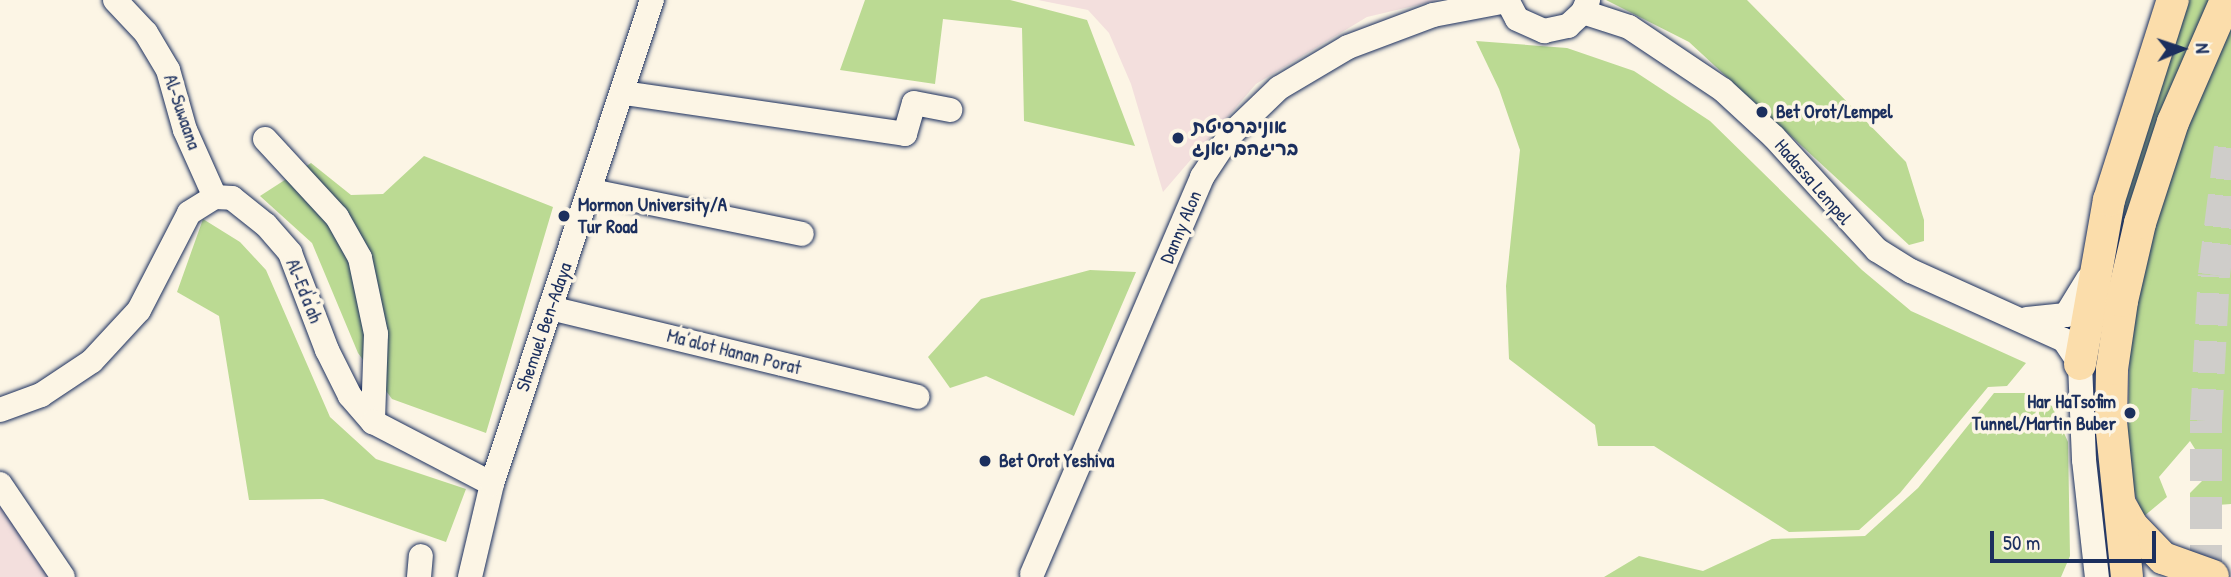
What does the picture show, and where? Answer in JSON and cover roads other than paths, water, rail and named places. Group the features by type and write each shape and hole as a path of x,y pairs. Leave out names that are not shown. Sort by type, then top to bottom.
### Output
{"main road":[{"path":"2080,363 2094,266 2128,132 2174,0"},
{"path":"2127,577 2115,492 2112,369 2122,301 2140,223 2173,122 2226,0"},
{"path":"2115,492 2132,526 2153,550 2175,565 2214,576"}],"street":[{"name":"Al-Suwaana","path":"115,0 146,33 168,70 185,130 215,197"},
{"name":"Shemuel Ben-Adaya","path":"470,577 492,484 624,93 652,0"},
{"path":"1507,0 1517,19 1544,31 1568,26 1586,6"},
{"name":"Danny Alon","path":"1032,574 1202,177 1230,135 1279,88 1348,47 1433,15 1507,0"},
{"name":"Hadassa Lempel","path":"1586,6 1629,27 1723,90 1774,137 1877,250 1911,271 2064,340 2080,363"},
{"path":"624,93 905,134 914,103 950,110"},
{"path":"265,139 337,216 360,258 376,334 373,422"},
{"path":"591,191 802,234"},
{"path":"0,410 64,382 120,334 160,275 175,234 190,213 215,197"},
{"name":"Al-Ed'a'ah","path":"215,197 244,204 290,253 327,350 350,396 373,422 492,484"},
{"path":"2016,320 2066,315 2094,266"},
{"name":"Ma’alot Hanan Porat","path":"550,307 918,397"},
{"path":"2080,363 2091,535 2097,577"},
{"path":"0,484 63,577"},
{"path":"2081,577 2091,535"}],"tunnel":[{"path":"2206,577 2206,421 2214,275 2231,141"}],"place":[{"name":"Bet Orot/Lempel","path":"1762,112"},
{"name":"אוניברסיטת בריגהם יאנג","path":"1178,138"},
{"name":"Mormon University/A Tur Road","path":"564,216"},
{"name":"Har HaTsofim Tunnel/Martin Buber","path":"2130,413"},
{"name":"Bet Orot Yeshiva","path":"985,461"}]}
